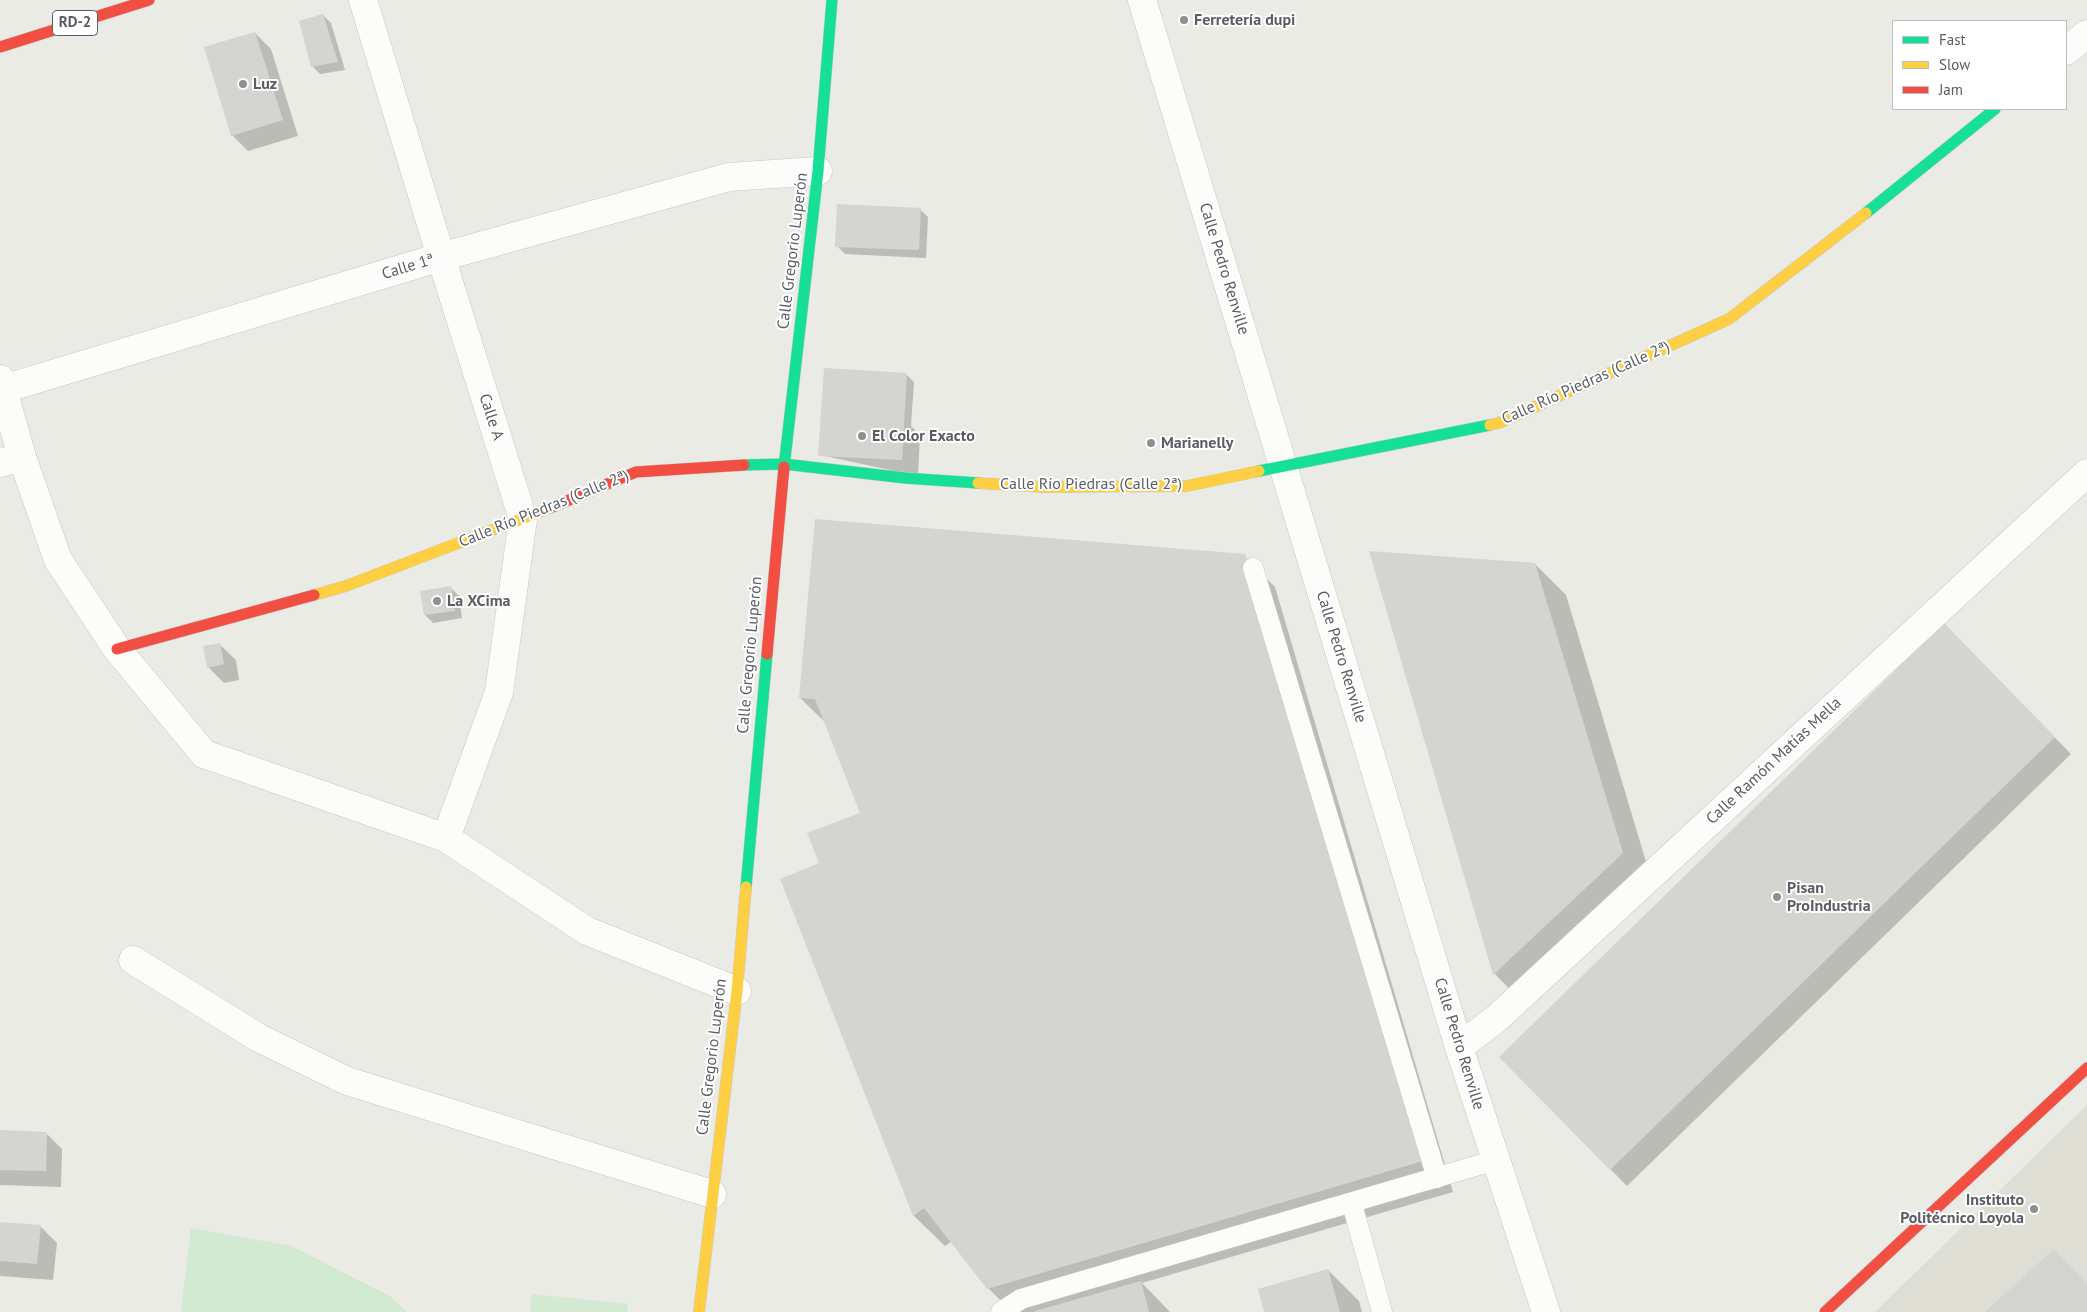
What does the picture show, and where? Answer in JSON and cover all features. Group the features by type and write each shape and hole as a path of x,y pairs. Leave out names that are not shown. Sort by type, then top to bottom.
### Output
{"street":[{"name":"RD-2","path":"0,47 103,6 149,0"},
{"name":"Calle A","path":"363,0 523,518 499,692 446,838"},
{"name":"Calle Gregorio Luperón","path":"699,1312 736,991 784,464 818,171 832,0"},
{"name":"Calle Pedro Renville","path":"1142,0 1459,1047 1546,1312"},
{"path":"2067,50 2087,34"},
{"name":"Calle Río Piedras (Calle 2ª)","path":"117,650 346,586 636,472 720,465 784,464 905,478 1044,487 1187,486 1499,423 1729,319 1894,192 1993,110"},
{"name":"Calle 1ª","path":"1,384 441,257 729,177 818,171"},
{"path":"1,384 11,460 58,560 117,650 204,754 446,838 587,931 736,991"},
{"name":"Calle Ramón Matías Mella","path":"1459,1047 1496,1019 2087,473"},
{"path":"133,960 259,1038 347,1081 712,1194"},
{"path":"1825,1312 2087,1068"}],"lane":[{"path":"1253,568 1437,1178"},
{"path":"1001,1312 1021,1299 1352,1204 1496,1160"},
{"path":"1352,1204 1382,1312"}],"shaded area":[{"name":"Instituto Politécnico Loyola","path":"2087,1105 2087,1312 1875,1312"}],"green space":[{"path":"191,1228 291,1246 390,1296 407,1312 181,1312"},
{"path":"532,1294 628,1304 627,1312 530,1312"}],"building":[{"path":"323,14 338,62 311,67 299,21"},
{"name":"Luz","path":"255,32 283,120 231,136 204,47"},
{"path":"837,204 921,208 919,250 835,247"},
{"path":"824,368 907,373 902,460 818,456"},
{"path":"815,519 1245,554 1423,1161 987,1289 924,1208 913,1216 780,879 819,863 807,833 860,813 815,699 799,698"},
{"path":"1369,551 1535,563 1623,853 1493,975"},
{"name":"La XCima","path":"451,586 455,611 424,615 420,591"},
{"name":"Pisan ProIndustria","path":"1944,623 2055,737 1610,1170 1499,1057"},
{"path":"220,643 224,664 207,668 203,646"},
{"path":"0,1130 47,1132 46,1171 0,1170"},
{"path":"0,1222 41,1225 37,1264 0,1261"},
{"path":"2054,1249 2087,1284 2087,1312 1985,1312"},
{"path":"1328,1269 1340,1312 1264,1312 1258,1289"},
{"path":"1141,1281 1149,1312 1035,1312 1035,1311"}],"traffic: fast":[{"path":"784,467 818,171 832,0"},
{"path":"1866,213 1994,110"},
{"path":"1259,471 1490,425"},
{"path":"744,465 784,464 905,478 978,483"},
{"path":"746,887 767,654"}],"traffic: slow":[{"path":"1490,425 1499,423 1729,319 1866,213"},
{"path":"978,483 1043,487 1187,486 1259,471"},
{"path":"314,595 346,586 550,508"},
{"path":"699,1312 737,991 746,887"}],"traffic: jam":[{"path":"0,47 149,0"},
{"path":"550,508 636,472 744,465"},
{"path":"767,654 784,467"},
{"path":"117,649 314,595"},
{"path":"1825,1312 2087,1068"}],"place":[{"name":"Ferretería dupi","path":"1184,20"},
{"name":"Luz","path":"243,84"},
{"name":"El Color Exacto","path":"862,436"},
{"name":"Marianelly","path":"1151,443"},
{"name":"La XCima","path":"437,601"},
{"name":"Pisan ProIndustria","path":"1777,897"},
{"name":"Instituto Politécnico Loyola","path":"2034,1209"}]}
